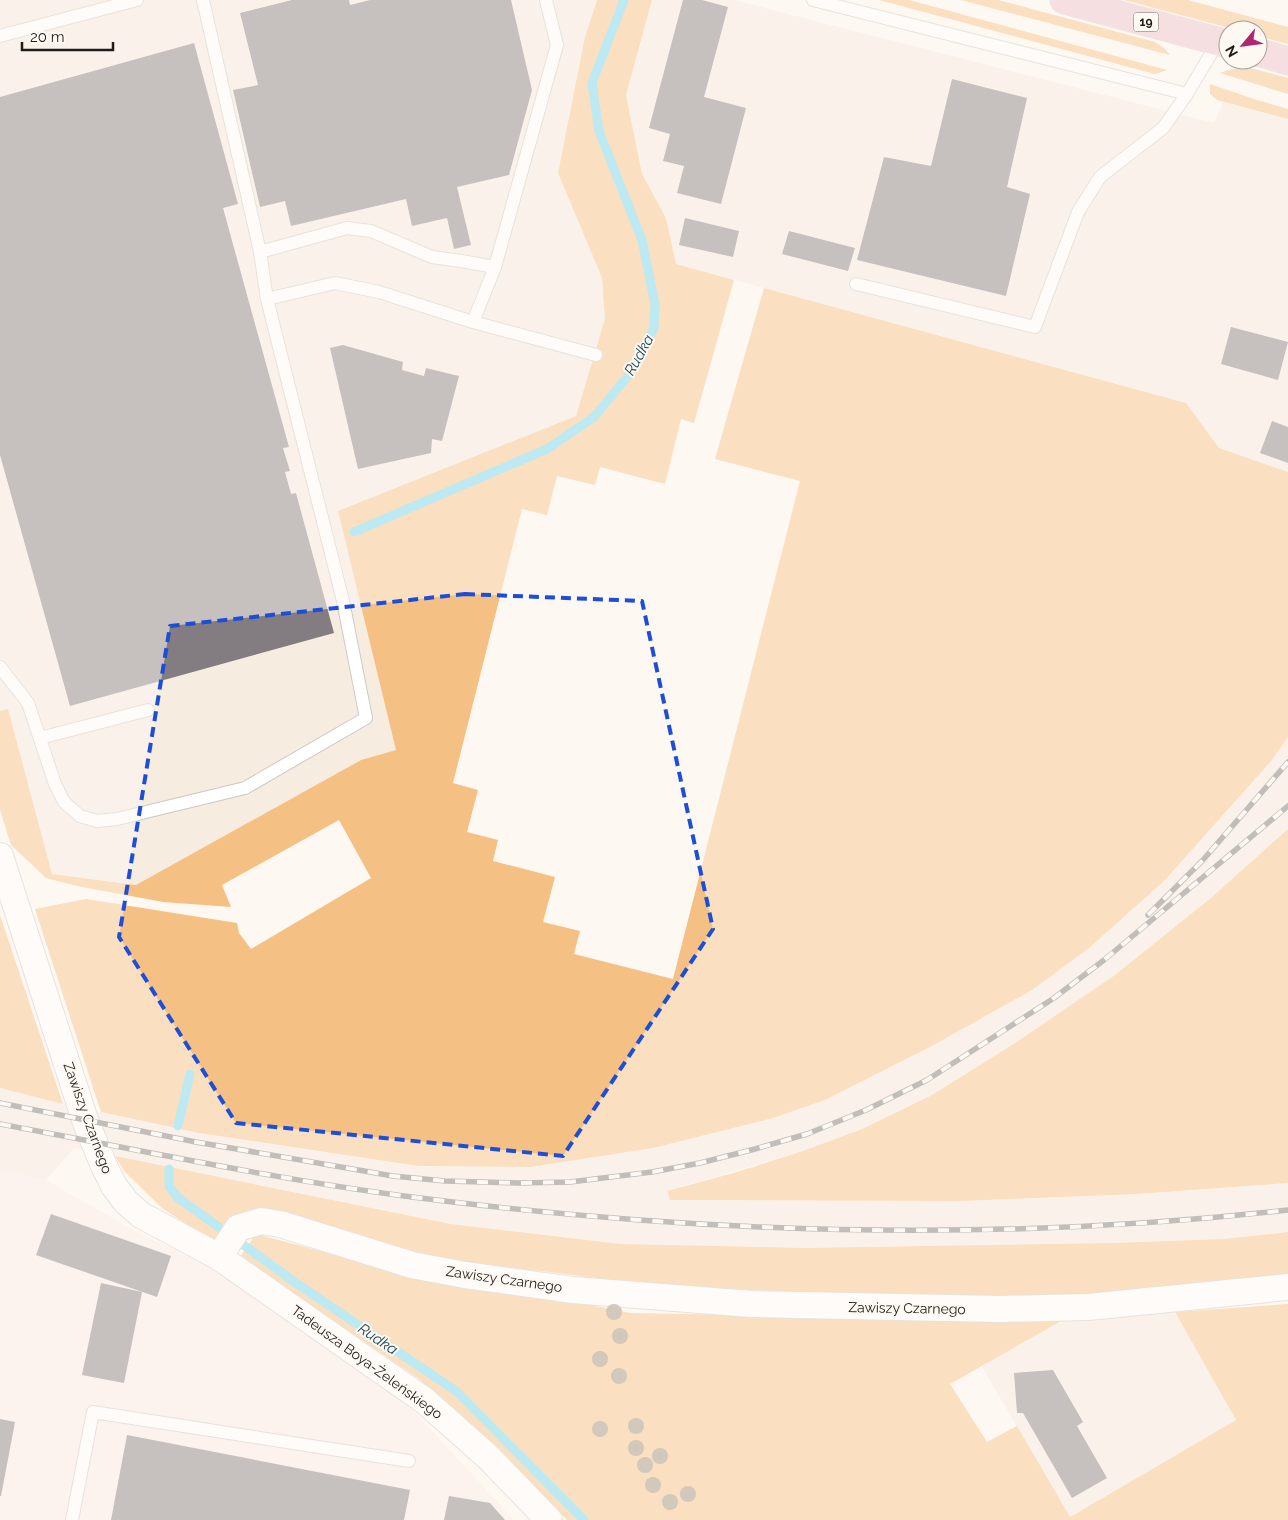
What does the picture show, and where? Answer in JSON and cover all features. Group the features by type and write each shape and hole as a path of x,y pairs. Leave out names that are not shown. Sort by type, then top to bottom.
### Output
{"main road":[{"name":"19","path":"1064,0 1218,42"},
{"path":"1268,55 1288,60"}],"street":[{"name":"Zawiszy Czarnego","path":"0,856 85,1120 114,1186 126,1202 142,1215 221,1254 238,1228 261,1221 280,1224 412,1265 465,1275 573,1290 751,1304 980,1309 1088,1307 1288,1287"},
{"name":"Tadeusza Boya-Żeleńskiego","path":"221,1254 425,1401 488,1457 549,1520"}],"lane":[{"path":"0,36 137,0"},
{"path":"0,667 28,703 54,784 64,802 80,816 96,820 117,819 245,788 366,718 343,601 267,299 260,252 203,0"},
{"path":"473,322 495,267 556,45 546,0"},
{"path":"813,0 1187,94"},
{"path":"856,284 1035,327 1078,212 1100,177 1164,128 1218,50"},
{"path":"260,252 347,228 371,231 432,257 461,260 495,267"},
{"path":"267,299 335,283 379,292 473,322 596,355"},
{"path":"40,738 148,710"},
{"path":"72,1520 92,1412 409,1460"}],"highlighted area":[{"path":"465,594 642,601 713,929 563,1156 236,1123 119,937 170,626"}],"shaded area":[{"path":"0,0 597,0 585,37 558,173 602,278 605,319 596,355 576,416 338,512 397,750 361,760 137,885 52,874 8,710 0,711"},
{"path":"597,0 652,0 626,95 642,174 666,218 676,264 734,280 694,423 681,419 665,484 600,467 595,485 557,476 547,515 522,509 453,783 478,790 467,832 498,840 493,861 555,877 543,922 580,931 574,954 673,979 800,481 715,459 764,288 1186,403 1219,448 1288,472 1288,737 1272,760 1165,880 1089,948 1032,990 932,1046 825,1100 773,1118 653,1148 530,1167 419,1166 199,1133 101,1112 35,909 86,899 237,923 239,933 251,949 371,878 339,820 222,885 231,907 163,902 77,886 46,878 11,845 0,810 0,711 8,709 52,874 136,885 361,760 396,750 338,511 576,416 605,319 602,278 558,173 585,37"},
{"path":"652,0 734,0 1214,123 1223,102 1288,119 1288,472 1219,448 1186,403 676,264 666,218 642,174 626,95"},
{"path":"879,0 909,0 1167,70 1155,74"},
{"path":"961,0 998,0 1155,42 1170,55"},
{"path":"1124,0 1188,0 1262,20 1218,20 1218,25"},
{"path":"1268,22 1288,27 1288,44 1268,39"},
{"path":"1228,70 1258,70 1288,78 1288,94 1220,73"},
{"path":"1210,84 1288,109 1288,119 1217,100 1210,94"},
{"path":"1288,737 1288,829 1212,897 1115,975 1012,1045 932,1095 862,1129 803,1151 667,1191 670,1200 959,1201 1136,1194 1288,1183 1288,1232 1224,1239 1113,1243 805,1248 621,1244 451,1224 74,1148 46,1180 0,1172 0,1088 63,1104 199,1133 303,1149 825,1100 932,1046 1032,990 1165,880 1272,760"},
{"path":"1288,829 1288,1183 1136,1194 959,1201 670,1200 667,1191 737,1172 803,1151 862,1129 932,1095 1012,1045 1115,975 1212,897"},
{"path":"0,915 63,1104 0,1088"},
{"path":"115,1156 451,1224 621,1244 805,1248 1113,1243 1224,1239 1288,1232 1288,1277 1082,1294 917,1299 621,1281 410,1255 261,1212 214,1242 162,1208 125,1172"},
{"path":"0,1172 46,1180 126,1226 210,1268 407,1404 514,1520 0,1520"},
{"path":"256,1234 411,1275 550,1297 630,1313 1061,1321 950,1384 987,1442 1017,1426 1070,1517 1236,1420 1175,1312 1288,1304 1288,1520 567,1520 516,1468 419,1379 240,1257"},
{"path":"1175,1312 1236,1420 1069,1517 981,1365 1061,1321"}],"building":[{"path":"292,0 349,0 350,5 370,0 511,0 532,90 509,175 457,187 471,245 454,249 447,218 412,226 406,199 291,226 285,201 260,207 233,90 258,85 240,13"},
{"path":"683,0 702,0 728,7 704,97 746,108 721,204 677,193 684,166 663,161 670,134 649,128"},
{"path":"194,43 238,204 223,208 289,447 283,448 290,471 285,472 291,494 296,493 334,633 70,706 0,455 0,97"},
{"path":"952,79 1027,98 1007,187 1030,194 1006,296 857,260 884,157 931,166"},
{"path":"685,218 739,231 733,257 679,245"},
{"path":"789,231 855,248 848,271 782,254"},
{"path":"1231,327 1288,342 1278,380 1221,364"},
{"path":"343,345 403,362 402,370 424,376 426,368 459,376 442,441 432,439 431,453 358,469 330,348"},
{"path":"1272,421 1288,427 1288,463 1260,453"},
{"path":"51,1214 171,1256 157,1297 36,1255"},
{"path":"101,1283 142,1292 124,1383 82,1375"},
{"path":"1053,1370 1083,1422 1077,1426 1107,1478 1072,1498 1023,1413 1017,1413 1014,1373"},
{"path":"0,1419 15,1422 1,1496 0,1496"},
{"path":"127,1435 410,1490 404,1520 111,1520"},
{"path":"449,1496 490,1503 505,1520 444,1520"}],"waterway":[{"name":"Rudka","path":"354,532 547,449 594,417 628,376 654,328 655,304 642,240 599,131 592,83 624,0"},
{"name":"Rudka","path":"178,1126 190,1074"},
{"name":"Rudka","path":"169,1169 169,1186 177,1197 296,1283 456,1391 584,1520"}],"railway":[{"path":"1148,915 1203,860 1288,762"},
{"path":"0,1103 196,1142 393,1176 445,1181 570,1182 652,1172 700,1163 807,1134 866,1110 927,1080 1054,998 1104,960 1288,806"},
{"path":"0,1124 252,1172 353,1189 514,1209 624,1219 846,1230 956,1230 1067,1227 1178,1220 1288,1210"}]}
